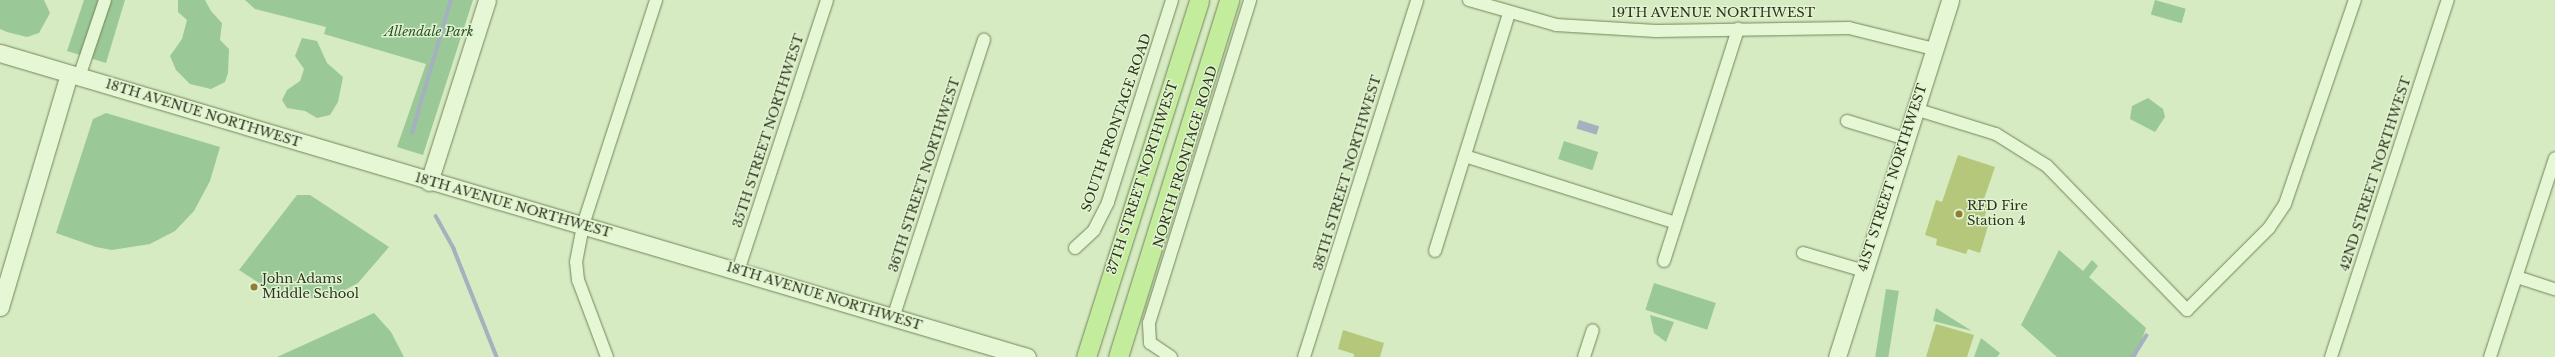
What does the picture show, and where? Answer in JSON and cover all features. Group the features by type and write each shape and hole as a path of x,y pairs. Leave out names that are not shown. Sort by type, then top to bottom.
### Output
{"main road":[{"path":"429,182 487,0"},
{"name":"37TH STREET NORTHWEST","path":"1086,357 1199,0"},
{"path":"1118,357 1228,0"},
{"name":"41ST STREET NORTHWEST","path":"1837,357 1950,0"},
{"name":"18TH AVENUE NORTHWEST","path":"0,53 429,182 583,225 1027,357"},
{"path":"0,307 2,289 74,76"}],"street":[{"path":"74,76 105,0"},
{"path":"607,357 576,271 583,225 656,0"},
{"name":"35TH STREET NORTHWEST","path":"738,271 827,0"},
{"name":"SOUTH FRONTAGE ROAD","path":"1075,248 1094,230 1108,202 1172,0"},
{"name":"NORTH FRONTAGE ROAD","path":"1171,357 1156,350 1150,343 1149,323 1250,0"},
{"name":"38TH STREET NORTHWEST","path":"1305,355 1417,0"},
{"name":"19TH AVENUE NORTHWEST","path":"1469,0 1509,13 1569,26 1656,31 1849,28 1934,49"},
{"path":"1915,109 1996,134 2047,166 2187,310 2269,228 2281,210 2311,134 2355,0"},
{"name":"42ND STREET NORTHWEST","path":"2331,357 2448,0"},
{"path":"1435,251 1509,13"},
{"path":"1664,261 1738,29"},
{"name":"36TH STREET NORTHWEST","path":"893,318 984,40"},
{"path":"1847,121 1906,139"},
{"path":"1465,156 1676,223"},
{"path":"2490,357 2555,158"},
{"path":"1803,253 1864,272"},
{"path":"2517,277 2555,289"},
{"path":"1584,357 1593,330"}],"green space":[{"path":"0,0 44,0 50,13 39,33 27,37 7,32 0,29"},
{"path":"84,0 125,0 106,63 67,51"},
{"path":"178,0 205,0 211,11 222,23 220,40 229,49 228,73 225,82 211,89 190,84 176,70 170,56 182,39 187,20 178,12"},
{"name":"Allendale Park","path":"245,0 473,0 423,155 397,147 426,64 324,34 326,27 255,9"},
{"path":"2155,0 2186,9 2182,23 2151,14"},
{"path":"302,38 317,41 327,63 343,77 338,102 330,115 317,118 305,111 287,108 282,100 287,90 300,81 304,69 295,56"},
{"path":"2148,98 2163,109 2165,117 2155,132 2130,119 2132,106"},
{"path":"106,113 220,147 210,181 194,211 175,231 150,244 112,250 96,247 56,233 93,119"},
{"path":"1564,141 1598,152 1592,170 1558,159"},
{"path":"297,195 310,195 389,247 358,283 332,297 296,299 267,288 239,270"},
{"path":"2059,250 2083,271 2092,260 2098,266 2089,277 2146,328 2136,357 2057,357 2021,325"},
{"path":"1654,283 1716,303 1707,330 1645,310"},
{"path":"1886,289 1899,291 1888,357 1875,357"},
{"path":"1936,308 1948,316 1972,331 1933,321"},
{"path":"374,313 391,332 404,357 277,357"},
{"path":"1650,315 1674,322 1666,342 1654,333"},
{"path":"1981,338 2000,353 1997,357 1974,357"}],"water":[{"path":"1579,120 1599,126 1596,135 1576,129"}],"building":[{"name":"RFD Fire Station 4","path":"1958,155 1995,167 1983,202 1989,204 1982,224 1988,226 1980,253 1968,249 1966,254 1936,245 1937,239 1925,235 1936,200 1942,202"},
{"path":"1936,324 1974,335 1967,357 1926,357"},
{"path":"1343,330 1384,343 1380,357 1354,357 1354,354 1338,349"}],"waterway":[{"path":"412,133 451,0"},
{"path":"436,216 454,249 497,357"},
{"path":"2133,357 2146,336"}],"place":[{"name":"RFD Fire Station 4","path":"1959,214"},
{"name":"John Adams Middle School","path":"254,287"}]}
